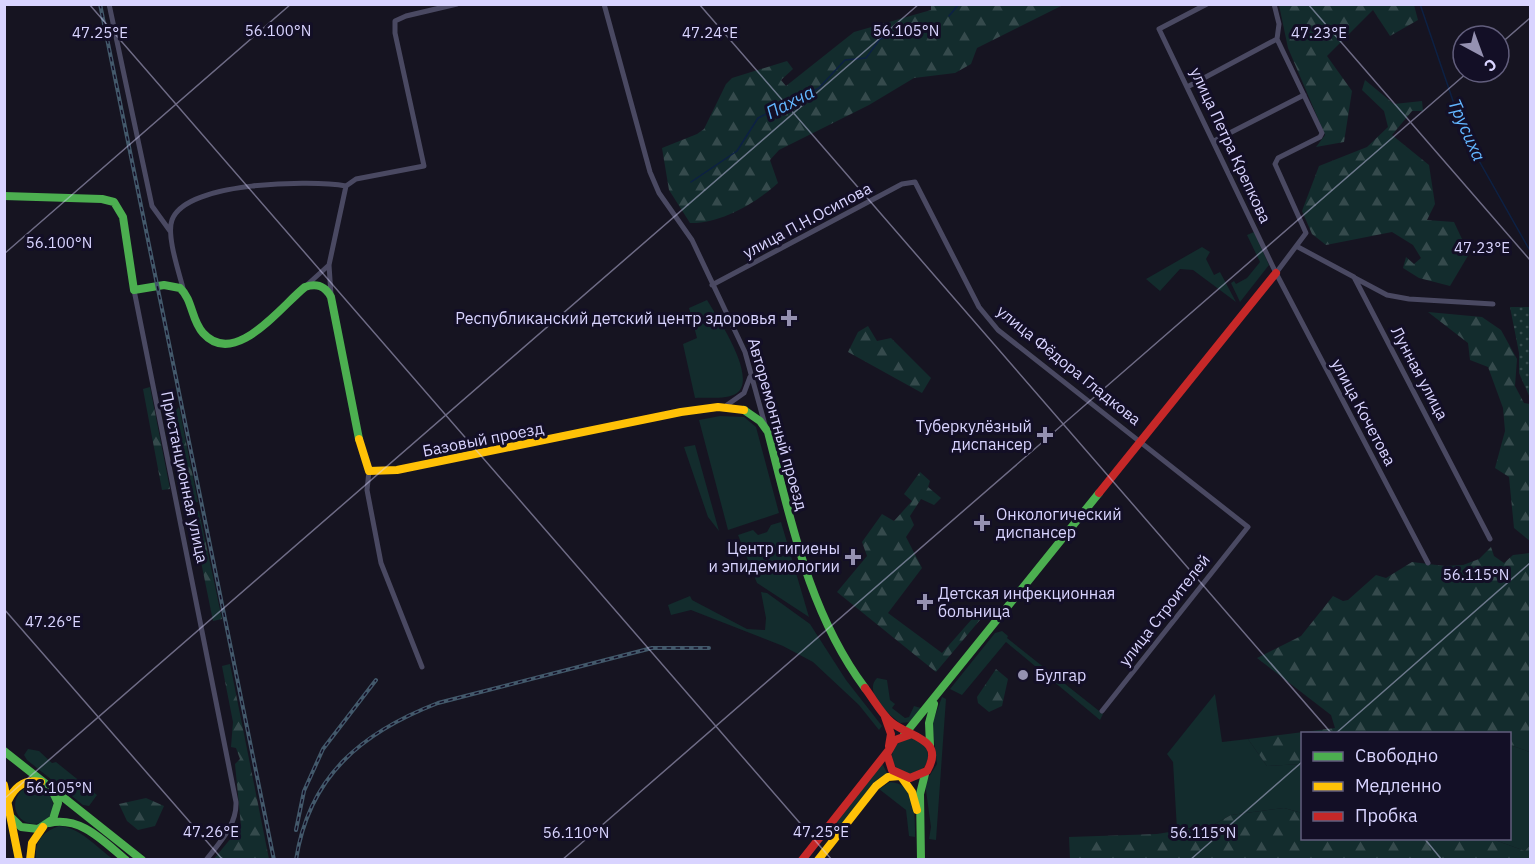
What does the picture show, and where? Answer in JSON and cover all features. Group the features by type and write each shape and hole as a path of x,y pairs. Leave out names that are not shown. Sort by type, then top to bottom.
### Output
{"street":[{"path":"109,4 152,206 170,231 178,284 184,292 199,329 210,339 226,344 246,338 329,265"},
{"path":"422,667 381,563 367,490 369,471 362,454 331,297 329,265 346,186 356,178 424,166 394,26 395,21 406,16 457,4"},
{"name":"Авторемонтный проезд","path":"604,4 650,171 659,193 692,240 745,352 823,618 849,663 883,713 891,734 889,748"},
{"name":"улица Петра Крепкова","path":"1207,4 1159,30 1189,86 1276,273"},
{"path":"1274,4 1279,24 1277,39 1322,133 1320,137 1278,158 1275,164 1305,226 1306,233 1298,247 1387,294 1440,302 1493,304"},
{"path":"1189,86 1277,39"},
{"path":"1214,141 1304,95"},
{"path":"170,231 177,212 196,198 209,194 319,182 346,186"},
{"name":"улица П.Н.Осипова","path":"712,285 902,184 915,182"},
{"name":"улица Фёдора Гладкова","path":"915,182 987,318 998,330 1248,527"},
{"name":"Пристанционная улица","path":"4,196 102,199 114,202 123,216 134,290 236,802 231,826 206,860"},
{"name":"улица Фёдора Гладкова","path":"907,734 1298,247"},
{"name":"улица Кочетова","path":"1276,273 1428,563"},
{"name":"Лунная улица","path":"1354,277 1490,539"},
{"path":"134,290 178,284"},
{"path":"305,287 320,285 331,297"},
{"path":"723,407 744,393 750,372"},
{"name":"Базовый проезд","path":"369,471 398,470 675,413 723,407 751,411 759,417 768,432"},
{"name":"улица Строителей","path":"1102,711 1248,527"},
{"name":"улица Фёдора Гладкова","path":"930,748 931,712 943,690"},
{"name":"Авторемонтный проезд","path":"883,713 907,734"},
{"path":"802,860 889,748 907,734 925,740 930,748 932,760 925,772 920,794 921,860"},
{"path":"889,748 889,766 912,792 917,808 916,860"},
{"path":"4,751 142,860"},
{"path":"818,860 876,786 888,777 916,778 925,772"},
{"path":"8,801 14,790 22,783 34,780 48,785 57,798 58,810 32,843 30,860"},
{"path":"4,785 19,860"},
{"path":"11,817 26,829 61,820 74,822 126,860"},
{"path":"819,838 829,845"}],"green space":[{"path":"931,5 1063,5 977,48 971,64 955,73 914,78 869,105 779,150 770,160 778,183 769,191 725,216 690,223 669,190 662,148 704,129 726,84 732,78 787,61 793,69 781,80 786,86 854,32 931,10"},
{"path":"1279,5 1414,5 1418,20 1390,36 1373,10 1327,56 1352,91 1344,142 1316,147 1325,135 1288,48"},
{"path":"1365,80 1394,104 1422,101 1423,111 1412,111 1392,135 1429,165 1435,204 1427,220 1454,222 1469,254 1450,286 1419,278 1403,268 1406,257 1414,264 1421,258 1413,245 1392,232 1326,245 1312,234 1302,211 1319,166 1367,147 1388,127 1384,111 1362,90"},
{"path":"1254,232 1269,265 1240,302 1231,283 1234,281 1236,284 1247,278 1260,262 1247,235"},
{"path":"1202,247 1210,252 1206,259 1214,275 1220,272 1236,302 1193,270 1180,269 1160,291 1146,279"},
{"path":"707,300 734,347 743,374 742,385 737,393 728,397 695,398 683,344 697,338 689,308"},
{"path":"1510,307 1530,307 1530,398 1519,373 1519,353"},
{"path":"1428,312 1482,317 1501,330 1517,359 1515,386 1524,403 1530,404 1530,541 1514,528 1509,477 1495,468 1505,431 1503,408 1488,367 1470,360 1468,343"},
{"path":"868,326 877,341 891,338 931,378 922,393 848,352 858,332"},
{"path":"150,387 170,489 162,490 143,389"},
{"path":"179,407 198,502 182,504 176,476 181,468 171,416"},
{"path":"720,416 744,417 756,427 779,513 728,530 699,420"},
{"path":"695,445 719,531 708,517 684,447"},
{"path":"920,472 930,481 928,487 941,498 934,505 921,499 910,516 914,525 906,537 922,568 888,613 942,653 979,611 985,614 936,672 837,592 867,556 862,542 882,514 894,521 912,501 904,494"},
{"path":"199,511 222,619 213,621 191,512"},
{"path":"781,522 809,617 757,583 738,535 753,530 758,535 767,532 771,525"},
{"path":"1530,545 1530,752 1511,745 1511,732 1303,732 1335,728 1331,715 1257,658 1301,636 1333,596 1343,601 1348,600 1376,575 1386,578 1412,562 1445,566 1463,565 1479,559 1491,547 1494,556 1504,563 1513,555 1529,553"},
{"path":"761,592 767,593 810,624 846,680 882,726 879,730 859,705 813,662 783,646 691,610 671,615 668,605 690,596 692,600 747,629 765,630 766,618"},
{"path":"1002,631 1008,636 1007,638 1103,714 1100,720 1006,642 962,695 950,689 995,633"},
{"path":"230,664 269,859 213,860 241,826 235,764 240,759 236,748 231,747 233,722 222,666"},
{"path":"996,669 1008,679 1002,706 989,712 978,703 977,697"},
{"path":"877,678 887,680 890,700 895,704 892,708 905,718 909,717 914,706 921,708 912,722 900,723 879,702 873,690 873,684"},
{"path":"1215,694 1222,742 1248,739 1267,766 1301,764 1301,813 1284,808 1231,815 1213,825 1177,830 1173,762 1167,754"},
{"path":"942,697 946,699 936,840 929,839 931,827 925,783 937,764 932,724"},
{"path":"1301,732 1301,764 1267,766 1248,739"},
{"path":"910,738 923,743 928,756 923,769 910,774 897,769 892,756 897,743"},
{"path":"1511,745 1530,752 1530,845 1525,851 1495,840 1511,840"},
{"path":"28,749 39,751 52,763 56,762 97,795 89,806 83,805 27,760 24,755"},
{"path":"881,761 888,775 873,784 828,838 826,836"},
{"path":"890,782 899,784 910,795 913,803 915,837 909,836 906,810 879,789"},
{"path":"34,786 47,792 53,805 47,818 34,824 21,818 15,805 21,792"},
{"path":"146,798 164,806 155,826 138,830 127,821 119,804"},
{"path":"1284,808 1301,813 1301,840 1495,840 1525,851 1530,845 1530,859 1070,859 1069,837 1157,834 1213,825 1231,815"},
{"path":"59,826 67,827 88,838 113,859 36,859 36,848 40,838"}],"waterway":[{"name":"Пахча","path":"949,16 959,4"},
{"name":"Трусиха","path":"1420,4 1465,136 1529,249"},
{"name":"Пахча","path":"691,182 737,151 758,118 819,88 845,60 866,58 880,39 931,27"}],"railway":[{"path":"100,4 274,860"},
{"path":"296,860 303,830 313,804 327,781 344,760 364,743 411,715 438,703 652,648 709,648"},
{"path":"296,830 304,791 323,749 376,680"}],"traffic: fast":[{"path":"4,196 102,199 114,202 123,217 134,290 164,285 180,288 187,298 199,328 216,342 229,344 257,331 305,287 313,285 326,290 331,297 359,439"},
{"path":"744,410 760,421 768,432 794,532 816,598 829,629 865,688"},
{"path":"904,735 1099,493"},
{"path":"930,745 929,723 934,704"},
{"path":"4,751 51,788 58,803 53,819 38,829 21,827 11,817"},
{"path":"921,860 920,794 925,774"},
{"path":"54,790 142,860"},
{"path":"49,823 71,823 81,827 100,838 126,860"}],"traffic: slow":[{"path":"359,439 369,471 397,470 681,412 718,407 744,410"},
{"path":"818,860 876,786 888,777 900,776"},
{"path":"902,778 912,792 917,810"},
{"path":"8,801 21,785 41,782"},
{"path":"4,785 19,860"},
{"path":"30,860 32,843 43,827"}],"traffic: jam":[{"path":"1099,493 1276,273"},
{"path":"865,688 891,722 898,727 915,735 922,740 932,752 932,760 927,771 910,778 892,770 887,754 895,740 912,734"},
{"path":"885,717 891,734 889,746"},
{"path":"802,860 888,751"}],"place":[{"name":"Республиканский детский центр здоровья","path":"789,318"},
{"name":"Туберкулёзный диспансер","path":"1045,435"},
{"name":"Онкологический диспансер","path":"982,523"},
{"name":"Центр гигиены и эпидемиологии","path":"853,557"},
{"name":"Детская инфекционная больница","path":"925,602"},
{"name":"Булгар","path":"1023,675"}]}
